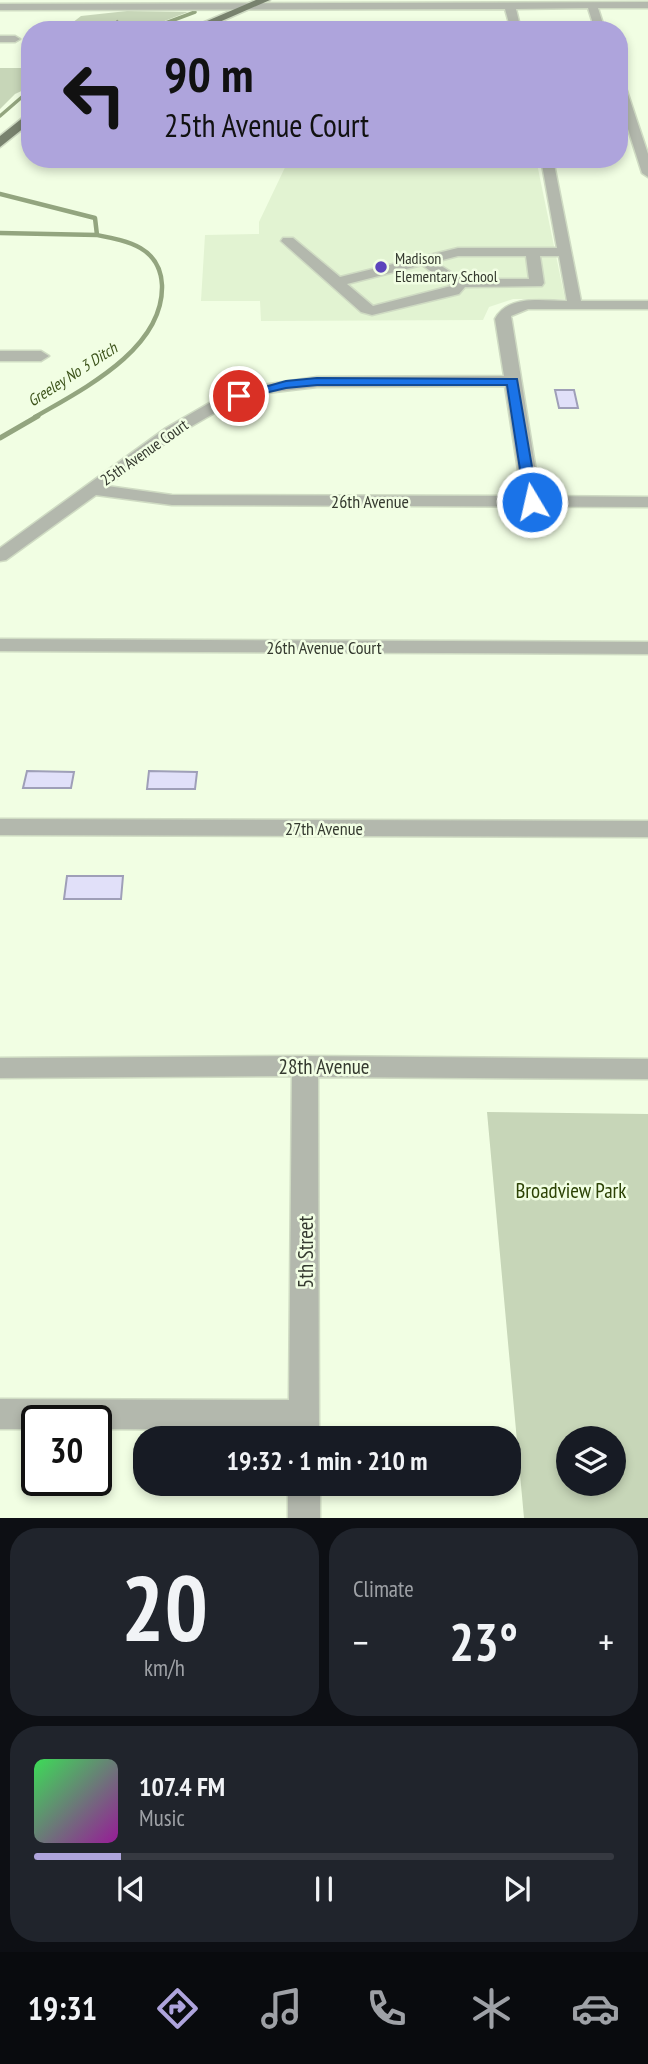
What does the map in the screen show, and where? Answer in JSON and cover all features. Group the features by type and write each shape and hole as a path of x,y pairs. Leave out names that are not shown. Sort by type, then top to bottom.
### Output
{"main road":[{"path":"212,21 265,0"},
{"path":"0,143 21,124"}],"street":[{"path":"295,0 306,5"},
{"path":"0,7 405,3 510,6 648,5"},
{"path":"188,5 203,12 206,21"},
{"path":"510,6 514,21"},
{"path":"592,6 597,21"},
{"path":"0,40 15,39"},
{"path":"628,106 642,137 648,173"},
{"path":"549,168 575,305"},
{"path":"288,241 366,309 372,311 454,291 458,283 531,252 565,252"},
{"path":"337,282 457,251 537,283 531,252"},
{"path":"424,260 458,283"},
{"path":"497,267 501,298 507,312 513,382 532,502"},
{"path":"507,312 575,305 648,305"},
{"path":"0,356 41,356"},
{"name":"25th Avenue Court","path":"0,556 199,413 255,390 317,382 513,382"},
{"name":"26th Avenue","path":"92,489 172,499 648,502"},
{"name":"26th Avenue Court","path":"0,645 648,648"},
{"name":"27th Avenue","path":"0,827 648,829"},
{"name":"28th Avenue","path":"0,1068 305,1066 648,1069"},
{"name":"5th Street","path":"304,1426 305,1066"},
{"path":"0,1414 281,1426"},
{"path":"304,1496 304,1518"}],"shaded area":[{"name":"Madison Elementary School","path":"285,168 538,168 565,299 513,299 489,307 483,320 261,321 260,301 201,301 205,235 259,234 259,222"}],"green space":[{"path":"127,11 188,12 164,21 75,21 81,16"},
{"path":"0,68 21,68 21,91 0,109"},
{"name":"Broadview Park","path":"487,1112 648,1114 648,1518 524,1518 521,1426 516,1426"}],"building":[{"path":"555,390 574,390 578,408 559,408"},
{"path":"27,771 74,772 71,788 23,788"},
{"path":"149,771 197,772 195,789 147,789"},
{"path":"67,876 123,876 121,899 64,899"}],"waterway":[{"name":"Greeley No 3 Ditch","path":"171,21 195,12"},
{"name":"Greeley No 3 Ditch","path":"0,116 21,98"},
{"name":"Greeley No 3 Ditch","path":"0,194 95,218 97,235"},
{"path":"0,233 97,235"},
{"name":"Greeley No 3 Ditch","path":"35,417 97,380 117,364 135,348 150,329 159,308 162,285 160,272 149,254 131,243 97,235"},
{"name":"Greeley No 3 Ditch","path":"0,438 38,416"}],"place":[{"name":"Madison Elementary School","path":"381,267"}],"route":[{"path":"239,396 255,390 317,382 513,382 532,502"}]}
